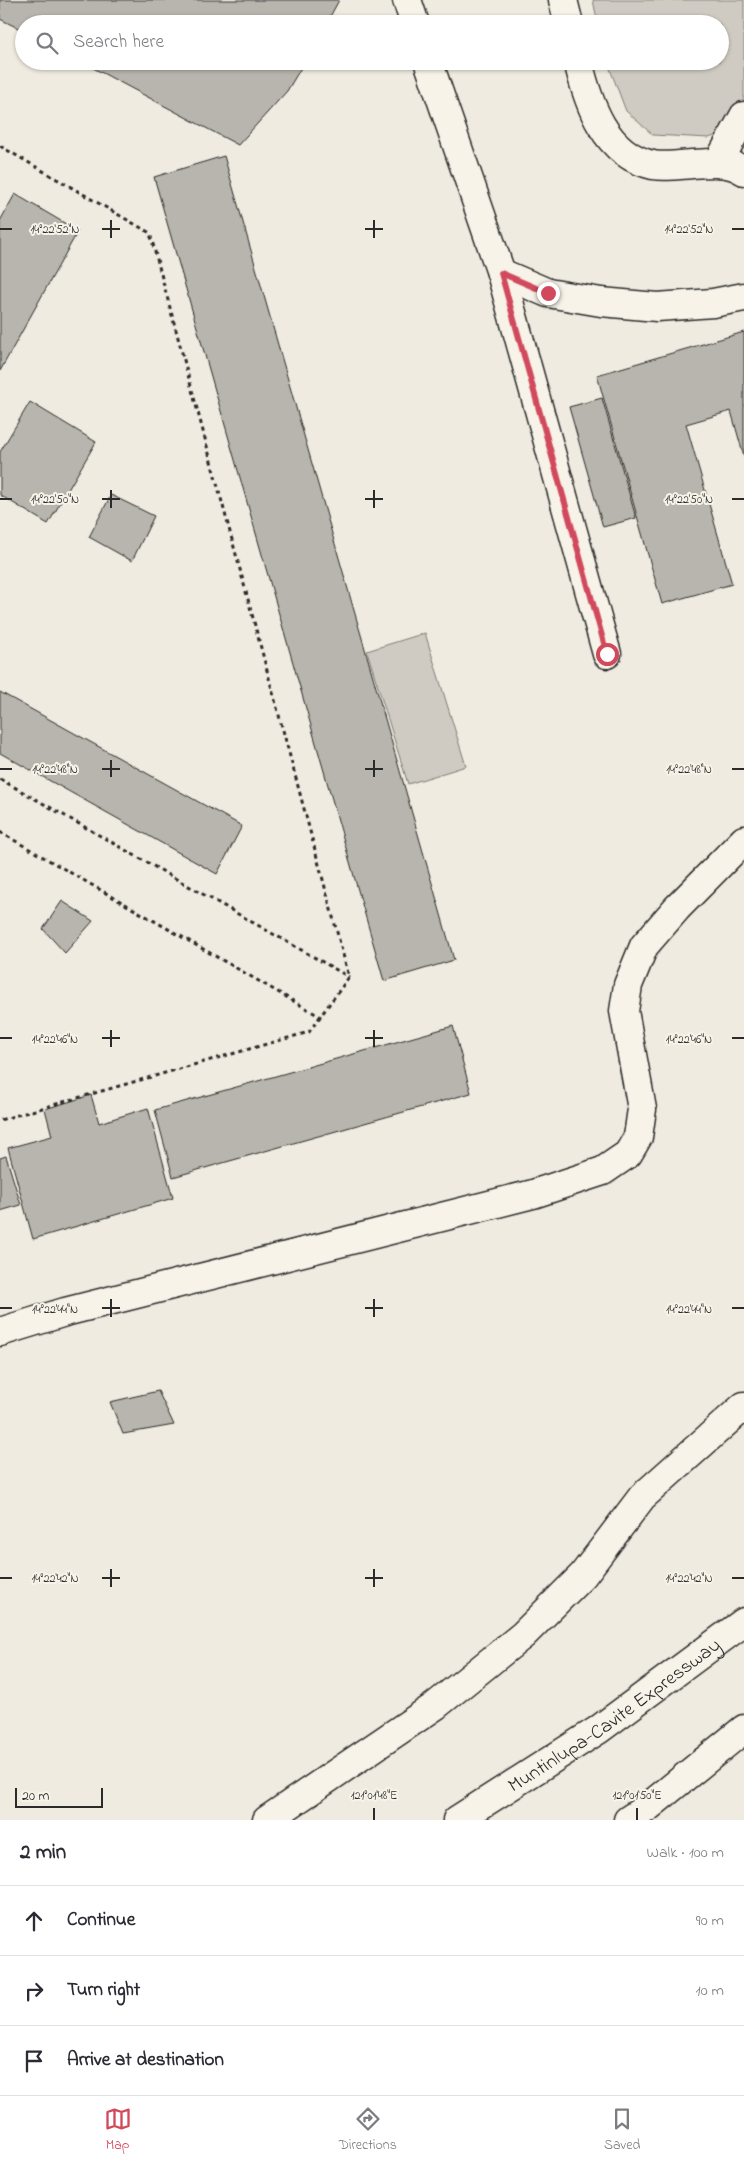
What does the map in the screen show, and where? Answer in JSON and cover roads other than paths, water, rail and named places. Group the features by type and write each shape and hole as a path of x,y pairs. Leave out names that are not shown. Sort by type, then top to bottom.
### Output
{"main road":[{"path":"407,0 413,15"},
{"path":"563,0 567,15"},
{"path":"431,70 501,273 607,654"},
{"path":"581,70 590,103 602,128 622,151 653,165 718,163 738,167 744,171"},
{"path":"718,163 744,116"},
{"path":"501,273 548,293 601,302 657,307 712,304 744,297"},
{"path":"0,1332 75,1310 533,1194 603,1171 628,1154 638,1137 642,1109 624,1011 628,985 644,946 677,908 744,840"},
{"path":"267,1820 435,1706 523,1635 583,1575 642,1498 744,1406"},
{"name":"Muntinlupa-Cavite Expressway","path":"457,1820 598,1730 744,1622"},
{"path":"628,1820 648,1807 744,1730"}]}
